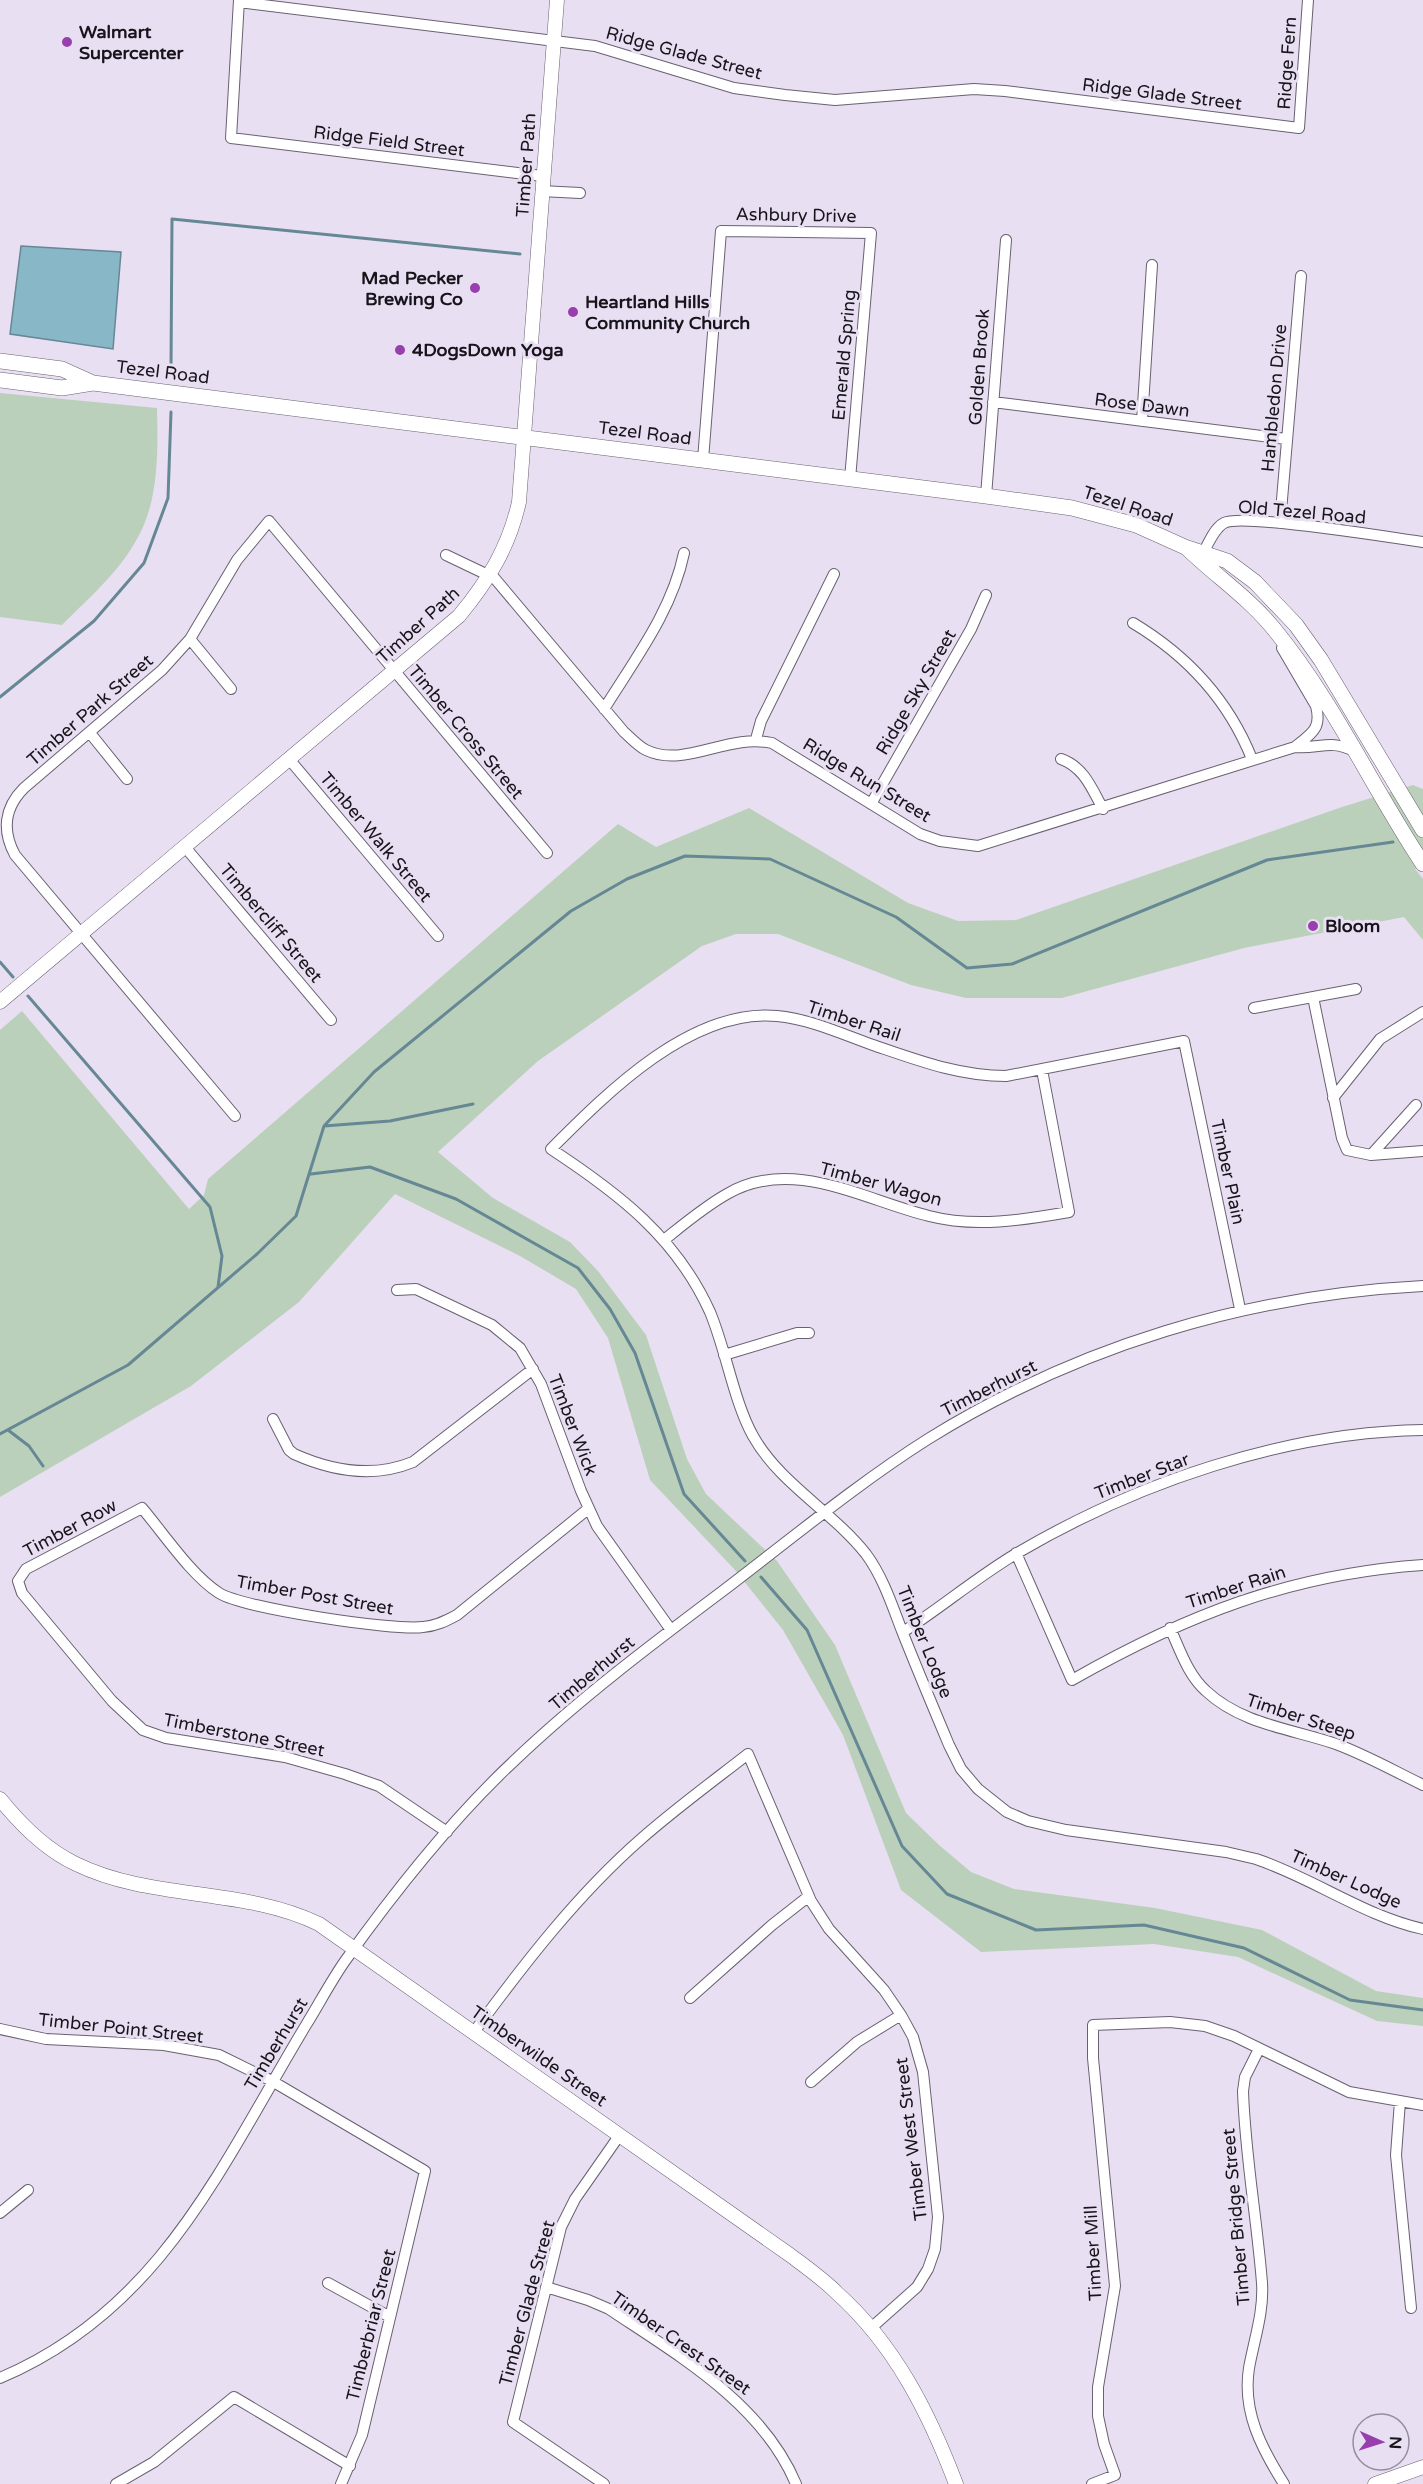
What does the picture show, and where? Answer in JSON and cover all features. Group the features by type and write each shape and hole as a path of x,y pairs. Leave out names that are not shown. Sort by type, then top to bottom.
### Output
{"main road":[{"name":"Tezel Road","path":"0,361 62,369 93,383"},
{"name":"Tezel Road","path":"0,380 62,388 93,383 986,496 1098,514 1167,537 1201,556 1269,624 1297,659 1423,864"},
{"name":"Tezel Road","path":"1201,556 1227,561 1255,582 1296,625 1321,660 1423,830"}],"street":[{"name":"Timber Path","path":"0,1002 459,616 490,575 506,546 516,517 525,438 542,176 557,0"},
{"name":"Ridge Fern","path":"1299,128 1308,0"},
{"name":"Ridge Glade Street","path":"239,1 611,49 734,88 785,95 834,100 974,89 1299,128"},
{"name":"Ridge Field Street","path":"239,1 231,138 542,176"},
{"path":"541,191 580,193"},
{"name":"Ashbury Drive","path":"703,460 721,231 871,233"},
{"name":"Emerald Spring","path":"850,479 871,233"},
{"name":"Golden Brook","path":"986,496 1006,240"},
{"path":"1142,421 1152,265"},
{"name":"Hambledon Drive","path":"1280,523 1301,276"},
{"name":"Rose Dawn","path":"993,402 1286,439"},
{"name":"Old Tezel Road","path":"1201,556 1218,527 1231,520 1280,523 1423,542"},
{"name":"Timber Park Street","path":"235,1116 15,855 7,840 6,827 10,807 17,795 162,670 190,639 237,560 269,521"},
{"name":"Timber Cross Street","path":"269,521 547,853"},
{"path":"604,709 666,608 677,583 684,553"},
{"path":"447,555 490,575"},
{"path":"756,739 761,722 834,574"},
{"name":"Ridge Run Street","path":"490,575 604,709 637,744 647,750 668,755 687,755 730,742 756,739 783,748 920,834 963,846 978,846 1295,747 1311,748 1340,743 1354,751"},
{"name":"Ridge Sky Street","path":"871,804 971,629 986,595"},
{"path":"1133,623 1177,652 1209,685 1230,713 1252,759"},
{"name":"Ridge Run Street","path":"1269,624 1319,715 1319,725 1316,731 1295,747"},
{"path":"190,639 231,689"},
{"path":"90,733 127,779"},
{"name":"Timber Walk Street","path":"289,759 438,936"},
{"path":"1061,759 1070,762 1085,776 1103,808"},
{"name":"Timbercliff Street","path":"185,847 331,1020"},
{"path":"1254,1008 1356,989"},
{"path":"1313,997 1333,1098 1347,1150 1371,1155 1423,1151"},
{"path":"1333,1098 1380,1040 1423,1012"},
{"name":"Timber Rail","path":"551,1149 596,1107 675,1044 706,1027 749,1016 778,1016 800,1021 955,1072 1006,1077 1184,1041"},
{"name":"Timber Plain","path":"1184,1041 1240,1309"},
{"name":"Timber Wagon","path":"664,1240 728,1193 781,1178 814,1181 930,1217 956,1220 1018,1221 1069,1212 1042,1070"},
{"path":"1371,1155 1416,1105"},
{"name":"Timber Lodge","path":"551,1149 608,1186 664,1240 695,1284 710,1313 748,1426 765,1455 870,1561 884,1584 961,1769 978,1789 1006,1812 1052,1828 1256,1859 1285,1869 1389,1918 1423,1929"},
{"name":"Timberhurst","path":"0,2378 42,2359 77,2337 102,2318 134,2288 181,2231 355,1949 447,1832 513,1761 618,1671 671,1630 926,1440 1006,1396 1076,1363 1166,1329 1240,1309 1291,1299 1423,1286"},
{"name":"Timber Wick","path":"397,1290 416,1289 492,1325 520,1348 534,1369 546,1395 588,1509 614,1553 671,1630"},
{"path":"724,1354 797,1333 809,1333"},
{"path":"273,1419 289,1450 294,1454 347,1471 389,1470 412,1462 534,1369"},
{"name":"Timber Star","path":"903,1632 1016,1554 1102,1508 1167,1482 1280,1448 1365,1434 1423,1430"},
{"name":"Timber Post Street","path":"142,1508 206,1583 220,1594 237,1601 395,1628 422,1627 442,1623 457,1614 588,1509"},
{"name":"Timber Row","path":"18,1581 26,1569 142,1508"},
{"name":"Timber Rain","path":"1016,1554 1072,1680 1170,1628 1245,1599 1301,1583 1423,1565"},
{"name":"Timberstone Street","path":"18,1581 22,1593 112,1701 143,1730 166,1738 285,1757 345,1774 379,1786 447,1832"},
{"name":"Timber Steep","path":"1170,1628 1194,1678 1228,1708 1249,1718 1287,1728 1364,1755 1423,1785"},
{"name":"Timber West Street","path":"474,2032 514,1977 571,1909 640,1840 748,1754 809,1896 829,1929 884,1990 901,2015 913,2037 923,2072 938,2217 937,2238 932,2259 917,2287 871,2328"},
{"name":"Timberwilde Street","path":"0,1799 42,1842 76,1864 136,1884 278,1908 319,1924 790,2255 838,2293 888,2350 921,2402 956,2484"},
{"path":"690,1998 772,1925 809,1896"},
{"path":"811,2082 856,2042 901,2015"},
{"name":"Timber Mill","path":"1092,2484 1116,2475 1102,2437 1098,2408 1098,2387 1115,2286 1093,2058 1093,2025 1192,2023 1220,2030 1258,2049"},
{"name":"Timber Point Street","path":"0,2029 46,2038 197,2050 240,2063 425,2171"},
{"path":"1258,2049 1349,2092 1423,2105"},
{"name":"Timber Bridge Street","path":"1258,2049 1245,2077 1243,2091 1262,2285 1260,2318 1249,2372 1248,2393 1251,2415 1260,2442 1284,2484"},
{"path":"1400,2101 1396,2155 1411,2308"},
{"name":"Timber Glade Street","path":"604,2484 513,2422 556,2242 568,2213 620,2136"},
{"name":"Timberbriar Street","path":"341,2484 362,2435 425,2171"},
{"path":"0,2213 28,2190"},
{"path":"328,2283 390,2317"},
{"name":"Timber Crest Street","path":"546,2287 609,2309 731,2395 767,2434 796,2484"},
{"path":"116,2484 154,2462 234,2397 350,2466"},
{"path":"1375,2484 1423,2467"}],"green space":[{"path":"0,393 157,408 156,475 150,509 144,524 121,563 62,625 0,617"},
{"path":"1413,785 1423,789 1423,866 1415,869 1423,879 1423,940 1404,917 1244,948 1062,998 966,998 911,985 778,934 736,934 702,946 538,1061 438,1152 493,1198 570,1242 598,1271 646,1335 687,1459 706,1494 777,1561 835,1645 906,1813 939,1845 971,1872 1014,1889 1155,1908 1262,1930 1376,1991 1423,1998 1423,2026 1377,2021 1238,1957 1154,1944 981,1952 901,1890 843,1735 783,1630 735,1570 650,1480 608,1338 576,1289 520,1256 395,1194 299,1302 191,1386 0,1497 0,1030 22,1011 189,1209 204,1195 208,1179 618,824 656,847 749,808 908,903 958,921 1016,920 1342,807"}],"water":[{"path":"21,246 121,252 113,349 10,334"}],"waterway":[{"path":"171,368 172,219 520,254"},
{"path":"0,697 94,621 144,563 168,498 171,412"},
{"path":"0,1434 128,1365 257,1254 296,1216 324,1126 374,1072 571,911 627,879 685,856 770,859 896,917 967,968 1012,964 1267,860 1393,842"},
{"path":"0,962 13,977"},
{"path":"28,996 210,1207 222,1256 218,1287"},
{"path":"324,1126 390,1121 473,1104"},
{"path":"311,1174 370,1167 456,1199 578,1268 610,1309 635,1353 684,1494 745,1561"},
{"path":"8,1430 29,1446 43,1466"},
{"path":"761,1577 807,1630 902,1846 947,1894 1036,1930 1144,1925 1244,1948 1350,2000 1423,2010"}],"place":[{"name":"Walmart Supercenter","path":"67,42"},
{"name":"Mad Pecker Brewing Co","path":"475,288"},
{"name":"Heartland Hills Community Church","path":"573,312"},
{"name":"4DogsDown Yoga","path":"400,350"},
{"name":"Bloom","path":"1313,926"}]}
